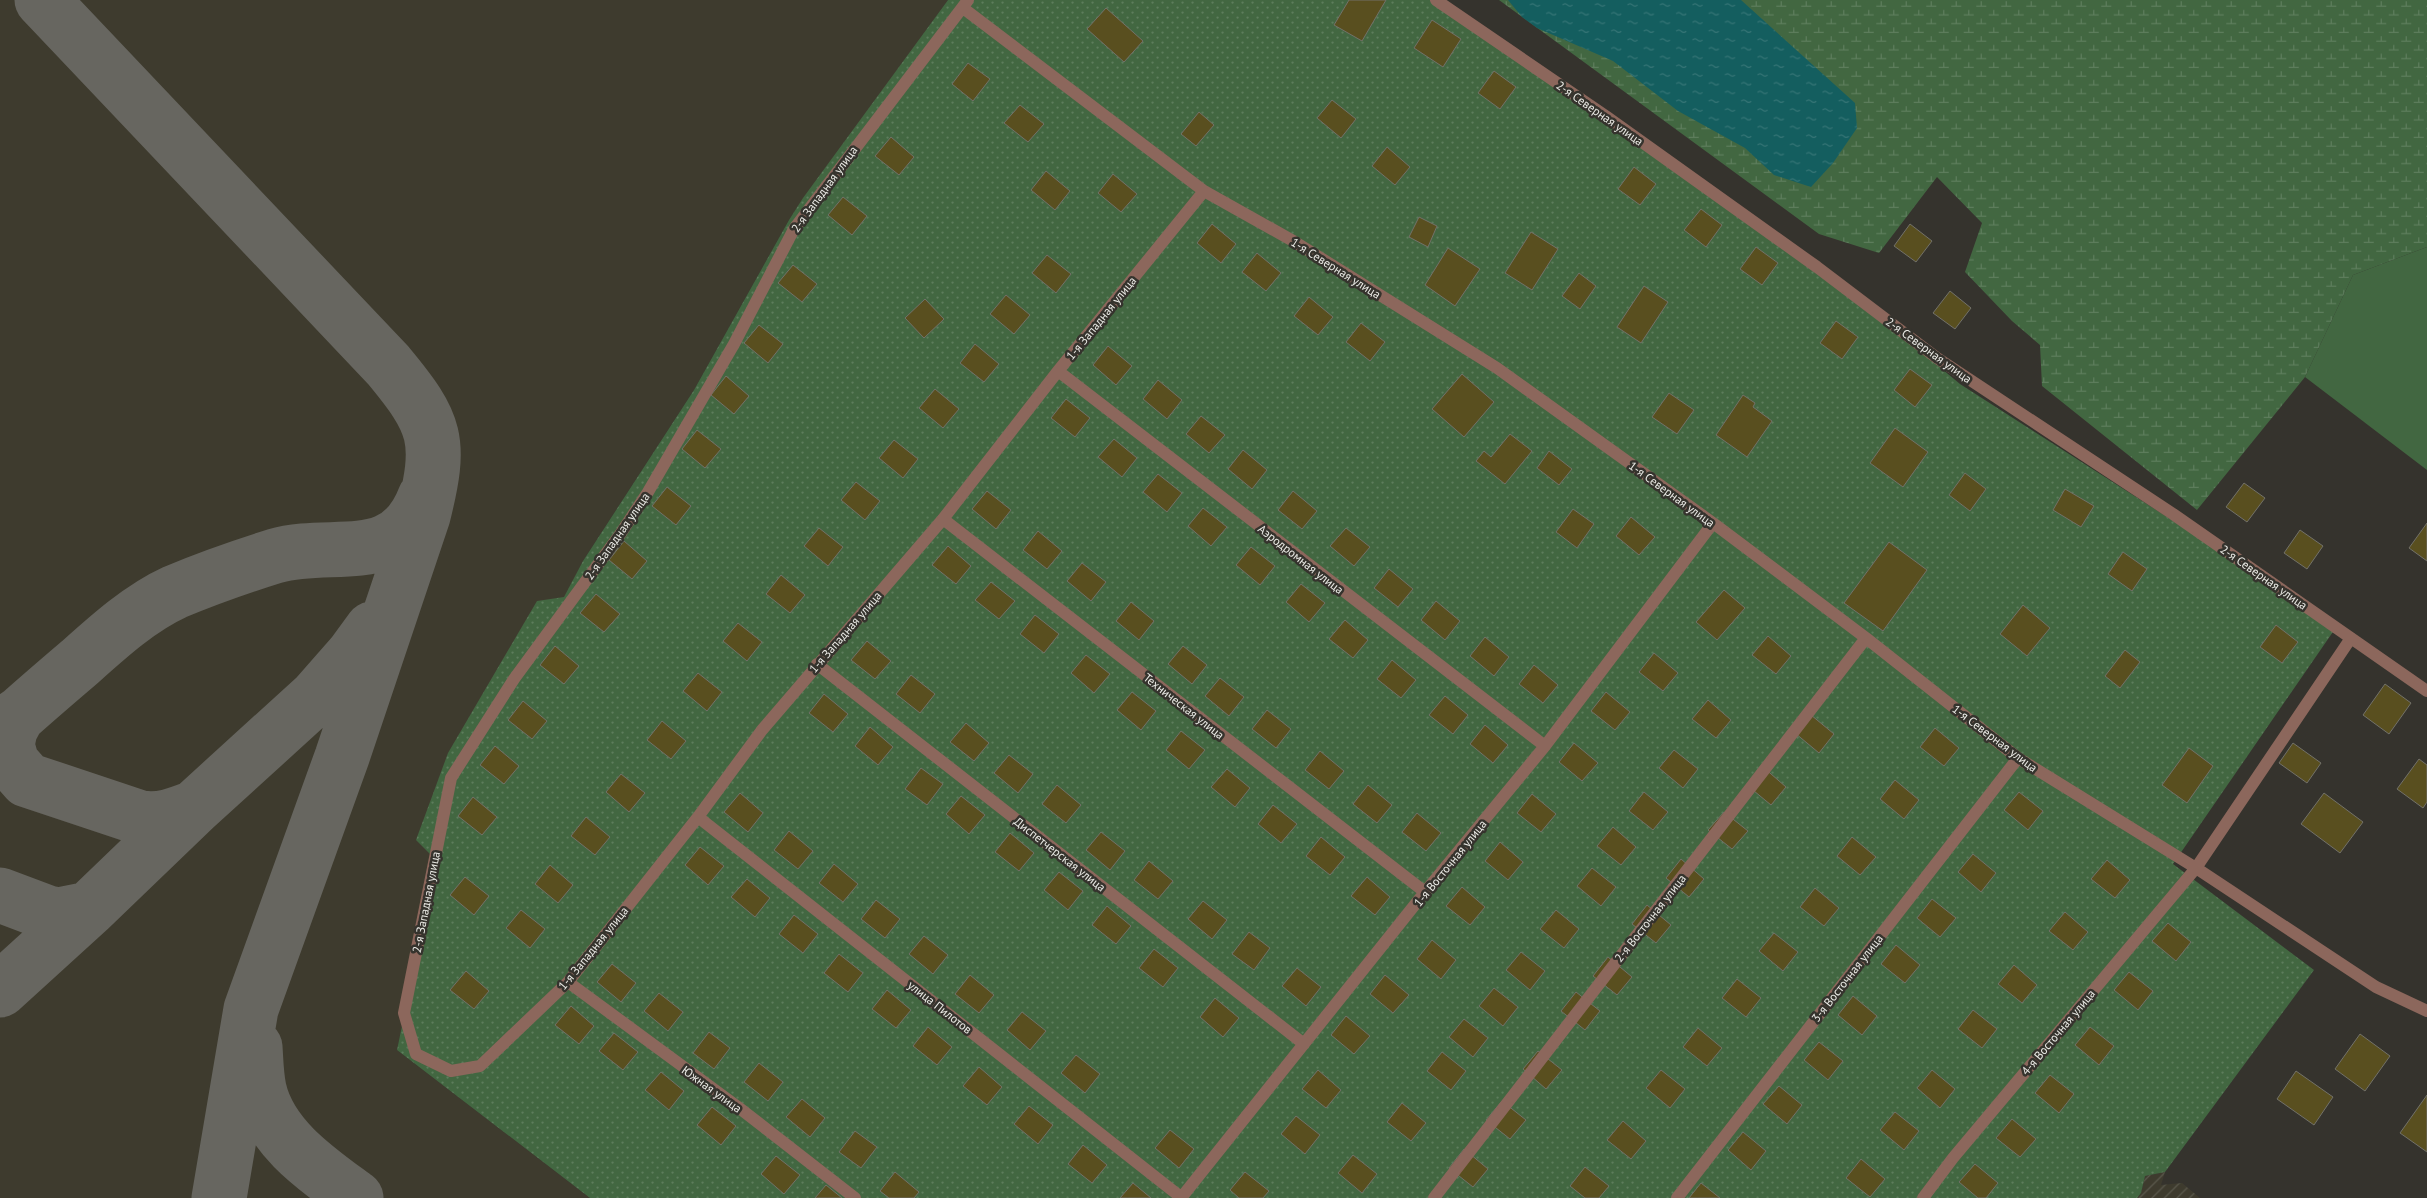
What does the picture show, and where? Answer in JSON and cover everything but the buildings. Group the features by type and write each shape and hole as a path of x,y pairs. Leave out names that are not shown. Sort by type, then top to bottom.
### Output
{"street":[{"name":"2-я Северная улица","path":"1436,0 1607,117 1817,267 1937,358 2173,514 2427,691"},
{"name":"1-я Северная улица","path":"966,4 1204,191 1295,242 1497,368 1713,523 1866,638 2018,758 2196,868 2376,987 2427,1010"},
{"name":"2-я Западная улица","path":"480,1066 451,1071 416,1054 404,1013 451,778 514,679 621,533 648,492 734,344 794,228 966,4"},
{"name":"1-я Западная улица","path":"480,1066 568,982 698,817 762,730 942,519 1058,371 1204,191"},
{"name":"Аэродромная улица","path":"1058,371 1545,746"},
{"name":"Техническая улица","path":"942,519 1425,892"},
{"name":"1-я Восточная улица","path":"1181,1198 1425,892 1545,746 1713,523"},
{"name":"2-я Восточная улица","path":"1434,1198 1866,638"},
{"name":"4-я Восточная улица","path":"1923,1198 1953,1158 2196,868 2351,638"},
{"name":"Диспетчерская улица","path":"817,664 1304,1044"},
{"name":"3-я Восточная улица","path":"1677,1198 2018,758"},
{"name":"улица Пилотов","path":"698,817 1181,1198"},
{"name":"Южная улица","path":"568,982 738,1107 855,1198"}],"shaded area":[{"path":"0,0 948,0 789,220 694,390 583,561 436,860 397,1050 590,1198 0,1198"},
{"path":"2165,1172 2161,1185 2182,1183 2200,1198 2137,1198 2141,1193 2145,1176"}],"green space":[{"path":"948,0 1433,0 1806,256 1960,384 2337,626 2173,864 2314,970 2165,1172 2145,1176 2141,1193 2137,1198 590,1198 397,1050 436,860 416,840 448,753 537,601 564,597 583,561 694,390 803,198"},
{"path":"1499,0 2427,0 2427,247 2353,275 2305,377 2197,510 2042,386 2040,345 2012,321 1965,272 1982,223 1937,177 1879,253 1819,234"},
{"path":"2427,247 2427,470 2305,377 2353,275"}],"water":[{"path":"1508,0 1741,0 1855,103 1857,128 1833,163 1811,187 1774,175 1745,148 1678,111 1613,61 1537,28 1522,17"}],"taxiway":[{"path":"42,0 388,365 417,403 426,419 431,434 433,450 432,469 423,516 342,757 251,1009 219,1198"},
{"path":"0,732 114,633 149,606 175,592 237,568 275,556 297,552 362,548 381,544 398,535 413,520 425,497"},
{"path":"0,990 89,909 194,808 317,696 353,655 372,629"},
{"path":"18,715 10,730 7,745 12,763 27,780 141,818 161,818 194,808"},
{"path":"0,895 48,913 59,915 89,909"},
{"path":"255,1047 259,1089 273,1123 297,1151 356,1198"}]}
